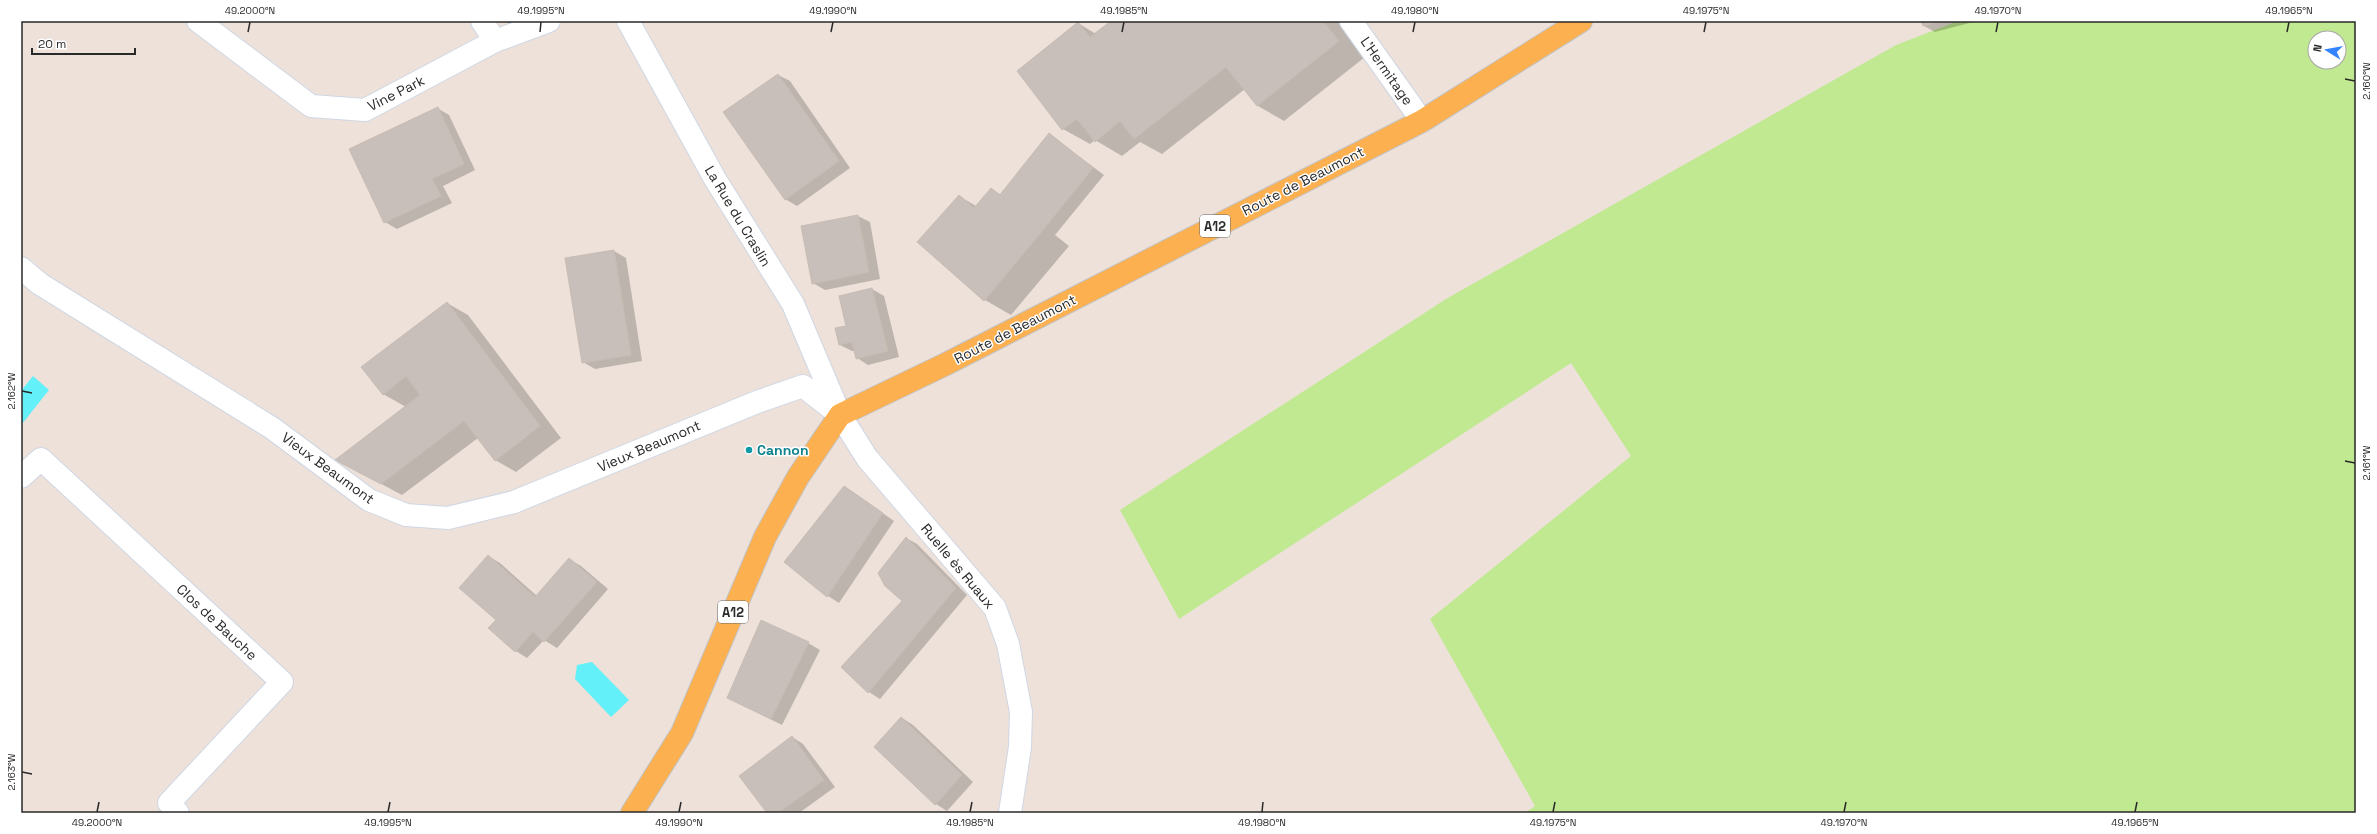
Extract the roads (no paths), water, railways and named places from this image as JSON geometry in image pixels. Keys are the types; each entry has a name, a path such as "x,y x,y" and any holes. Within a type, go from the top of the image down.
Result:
{"main road":[{"name":"Route de Beaumont","path":"840,415 946,364 1422,120 1581,21"},
{"name":"A12","path":"632,813 682,733 765,538 798,477 840,415"}],"street":[{"name":"Vine Park","path":"198,21 311,106 357,110 365,110 495,41 549,21"},
{"path":"482,21 495,41"},
{"name":"La Rue du Craslin","path":"628,21 715,179 793,304 840,415"},
{"name":"L'Hermitage","path":"1351,21 1422,120"},
{"name":"Vieux Beaumont","path":"21,268 40,284 272,428 369,500 406,515 448,518 514,502 757,402 803,386 840,415"},
{"name":"Ruelle ès Ruaux","path":"840,415 867,458 995,608 1008,644 1021,712 1020,747 1010,813"},
{"name":"Clos de Bauche","path":"21,477 41,459 282,682 169,803 178,813"}],"water":[{"path":"33,376 49,390 22,424 21,391"},
{"path":"592,662 629,700 611,717 575,679 577,665"}],"place":[{"name":"Cannon","path":"749,450"}]}
